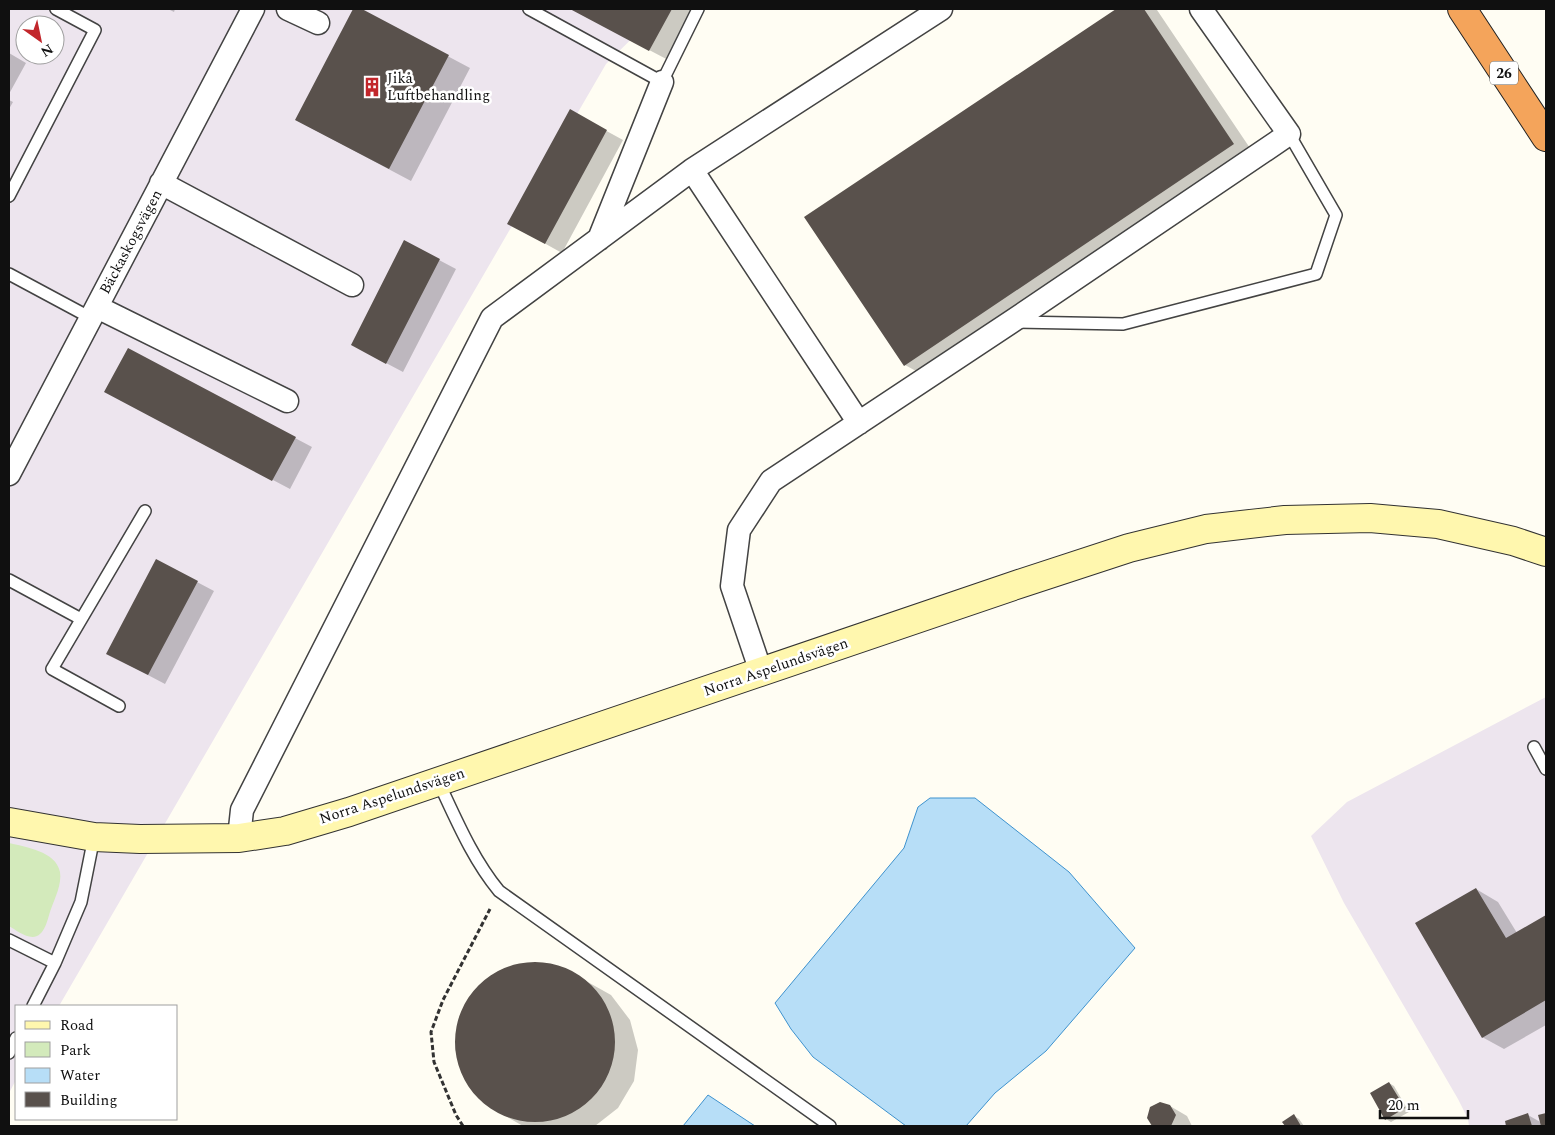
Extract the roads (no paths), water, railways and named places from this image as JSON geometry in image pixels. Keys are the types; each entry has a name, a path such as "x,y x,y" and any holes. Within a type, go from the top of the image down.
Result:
{"highway":[{"name":"26","path":"1462,9 1546,138"}],"street":[{"name":"Bäckaskogsvägen","path":"9,474 253,9"},
{"path":"288,9 318,23"},
{"path":"239,838 242,810 492,318 692,170 941,9"},
{"path":"761,672 732,586 740,530 771,481 1011,322 1288,134 1201,9"},
{"path":"599,239 662,82"},
{"path":"692,170 859,423"},
{"path":"161,183 352,285"},
{"path":"94,312 287,401"},
{"name":"Norra Aspelundsvägen","path":"9,822 94,836 140,839 239,838 285,831 349,812 1129,548 1206,529 1285,520 1370,518 1438,524 1513,541 1546,552"}],"lane":[{"path":"9,196 95,30 56,9"},
{"path":"529,9 662,82 698,9"},
{"path":"1011,322 1123,324 1316,274 1336,215 1288,134"},
{"path":"9,274 94,312"},
{"path":"119,706 52,670 145,511"},
{"path":"9,580 81,618"},
{"path":"1534,747 1546,769"},
{"path":"438,781 462,834 480,866 499,891 830,1126"},
{"path":"34,1005 55,963 80,902 94,836"},
{"path":"9,940 55,963"},
{"path":"9,1053 15,1040"}],"water":[{"path":"930,798 975,798 1069,872 1135,948 1046,1051 995,1093 966,1126 906,1126 813,1057 791,1029 775,1003 904,848 918,807"},
{"path":"708,1095 755,1126 683,1126"}],"place":[{"name":"Jikå Luftbehandling","path":"372,87"}]}
